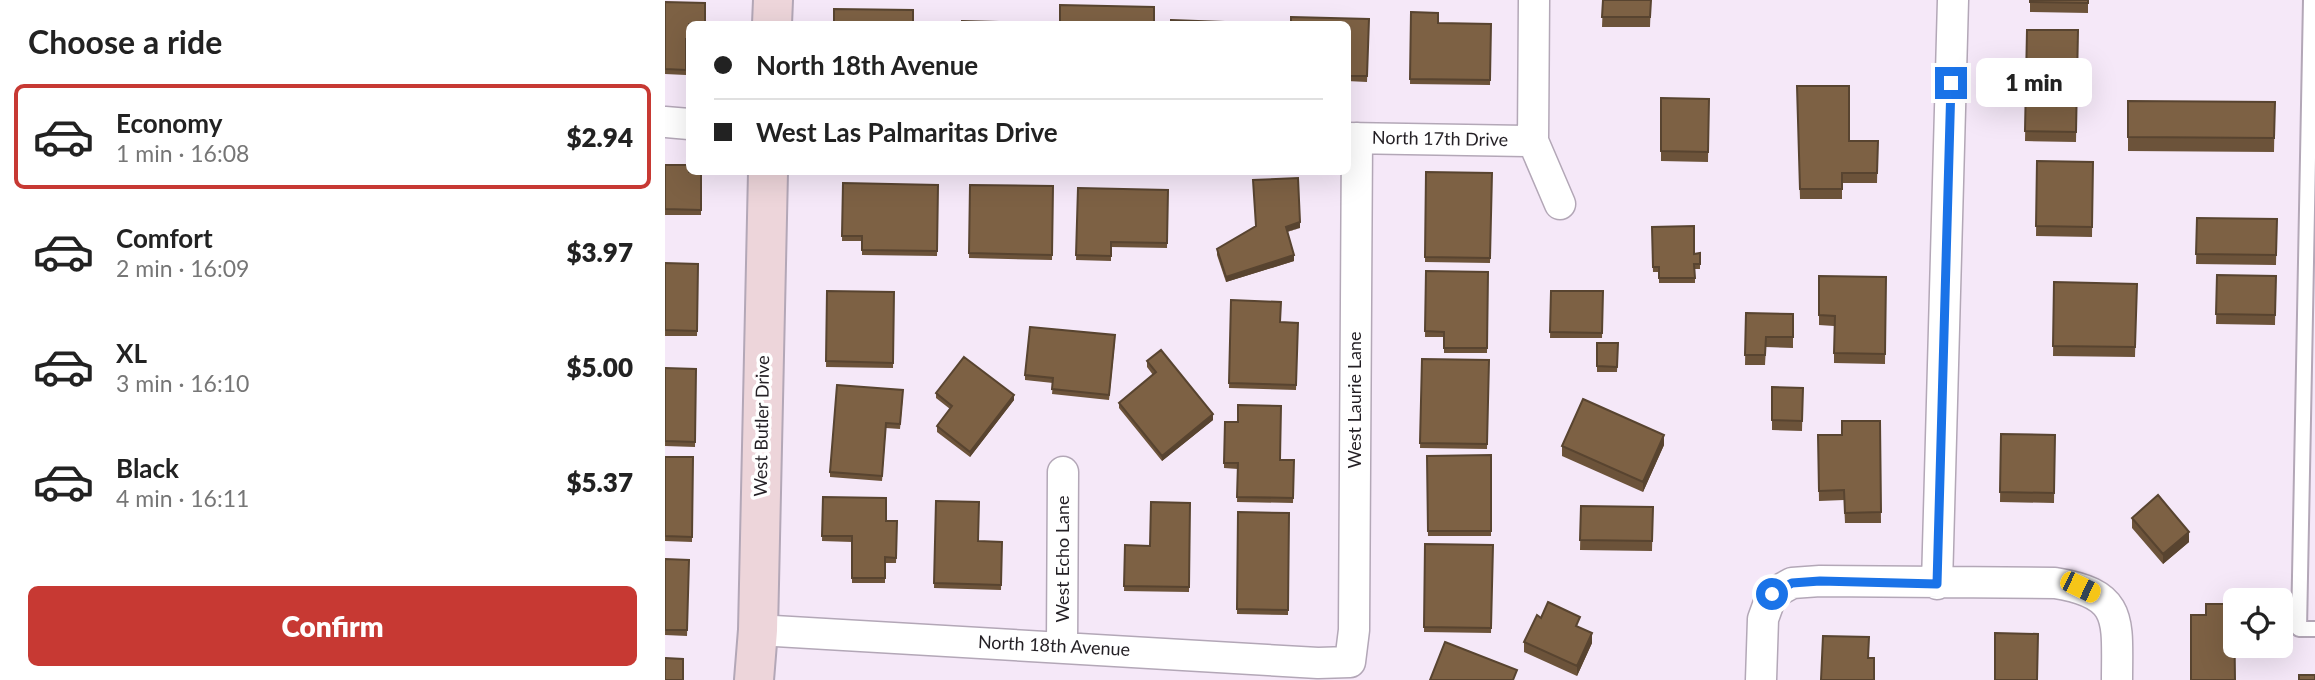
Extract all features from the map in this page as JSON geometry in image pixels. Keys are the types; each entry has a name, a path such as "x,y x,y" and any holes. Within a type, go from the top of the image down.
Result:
{"street":[{"path":"772,21 773,0"},
{"path":"1534,0 1533,141 1560,204"},
{"path":"1937,584 1953,0"},
{"path":"665,122 686,124"},
{"name":"North 17th Drive","path":"1352,138 1533,141"},
{"name":"West Laurie Lane","path":"1350,662 1354,630 1352,138"},
{"name":"West Butler Drive","path":"754,680 758,630 768,175"},
{"name":"West Echo Lane","path":"1062,646 1063,472"},
{"path":"1761,680 1763,619 1772,594 1792,583 1820,581 2055,583 2080,587 2102,598 2114,615 2117,632 2117,680"},
{"name":"North 18th Avenue","path":"758,630 1318,663 1350,662"}],"lane":[{"path":"2311,0 2299,629 2315,629"}],"building":[{"path":"1603,0 1651,0 1650,17 1602,17"},
{"path":"2088,0 2088,3 2030,2"},
{"path":"665,2 705,3 705,21 686,21 686,70 665,69"},
{"path":"1060,5 1154,7 1154,21 1060,21"},
{"path":"834,9 913,10 913,21 834,21"},
{"path":"1411,12 1438,13 1438,23 1491,24 1490,80 1410,79"},
{"path":"1291,17 1369,19 1367,76 1351,76 1351,21 1291,21"},
{"path":"2027,30 2078,30 2076,132 2025,131"},
{"path":"1797,86 1849,86 1849,141 1878,141 1877,173 1842,173 1842,189 1800,189"},
{"path":"1661,98 1709,99 1708,152 1661,151"},
{"path":"2128,101 2275,102 2274,138 2128,137"},
{"path":"2037,161 2093,162 2092,227 2036,226"},
{"path":"665,165 686,165 686,175 701,175 701,210 665,209"},
{"path":"1426,172 1492,173 1490,258 1425,257"},
{"path":"1298,178 1300,222 1286,227 1294,255 1226,277 1217,249 1256,226 1253,180"},
{"path":"843,183 938,185 937,251 862,250 862,236 842,236"},
{"path":"970,185 1053,186 1052,255 969,253"},
{"path":"1078,188 1168,190 1167,243 1111,242 1111,256 1076,255"},
{"path":"2197,218 2277,219 2276,255 2196,254"},
{"path":"1694,226 1694,254 1700,253 1700,264 1694,264 1695,278 1659,278 1659,267 1653,267 1652,227"},
{"path":"665,263 698,264 697,331 665,330"},
{"path":"1426,271 1488,272 1487,348 1444,348 1444,332 1425,331"},
{"path":"2217,275 2276,276 2275,315 2216,314"},
{"path":"1819,276 1886,277 1885,354 1834,353 1835,316 1819,315"},
{"path":"2054,282 2137,284 2135,347 2053,346"},
{"path":"827,291 894,292 893,363 826,361"},
{"path":"1551,291 1603,291 1602,333 1550,332"},
{"path":"1231,300 1281,302 1280,322 1298,323 1296,385 1229,383"},
{"path":"1746,313 1793,314 1793,337 1766,337 1765,355 1745,355"},
{"path":"1030,327 1115,335 1109,395 1052,389 1053,378 1025,375"},
{"path":"1597,343 1618,343 1617,367 1597,366"},
{"path":"1161,350 1213,414 1162,456 1119,403 1156,372 1147,361"},
{"path":"964,357 1014,395 970,452 937,426 952,406 936,393"},
{"path":"1422,359 1489,360 1487,444 1420,443"},
{"path":"665,368 696,369 695,442 665,441"},
{"path":"837,385 903,390 900,424 886,423 882,476 830,472"},
{"path":"1772,387 1803,388 1802,421 1772,420"},
{"path":"1583,399 1664,435 1643,482 1562,446"},
{"path":"1238,405 1281,406 1280,460 1294,460 1293,498 1237,497 1238,463 1224,463 1225,422 1238,422"},
{"path":"1842,421 1880,421 1881,512 1845,513 1844,490 1819,491 1818,435 1842,435"},
{"path":"2001,434 2055,435 2054,493 2000,492"},
{"path":"1491,455 1491,531 1428,531 1427,456"},
{"path":"665,457 693,457 692,537 665,536"},
{"path":"2158,495 2189,532 2163,554 2132,518"},
{"path":"823,497 886,498 886,521 897,521 896,558 885,557 885,578 852,578 852,536 822,536"},
{"path":"936,501 979,502 978,541 1002,542 1001,585 934,583"},
{"path":"1151,502 1190,503 1189,587 1124,586 1125,545 1150,546"},
{"path":"1581,506 1653,507 1652,541 1580,540"},
{"path":"1238,512 1289,513 1288,610 1237,609"},
{"path":"1425,544 1493,545 1491,628 1424,627"},
{"path":"665,559 689,560 687,630 665,630"},
{"path":"1548,602 1580,617 1576,626 1592,633 1577,666 1524,642 1537,615 1541,618"},
{"path":"2206,604 2223,604 2223,658 2235,658 2235,680 2191,680 2191,615 2206,615"},
{"path":"1995,633 2038,634 2037,680 1995,680"},
{"path":"1823,636 1869,637 1868,658 1874,658 1874,680 1821,680"},
{"path":"1445,642 1517,670 1513,680 1430,680"},
{"path":"665,658 683,659 683,680 665,680"},
{"path":"2299,675 2315,675 2315,680 2299,680"}],"route":[{"path":"1772,594 1792,583 1820,581 1937,584 1951,83"}]}
